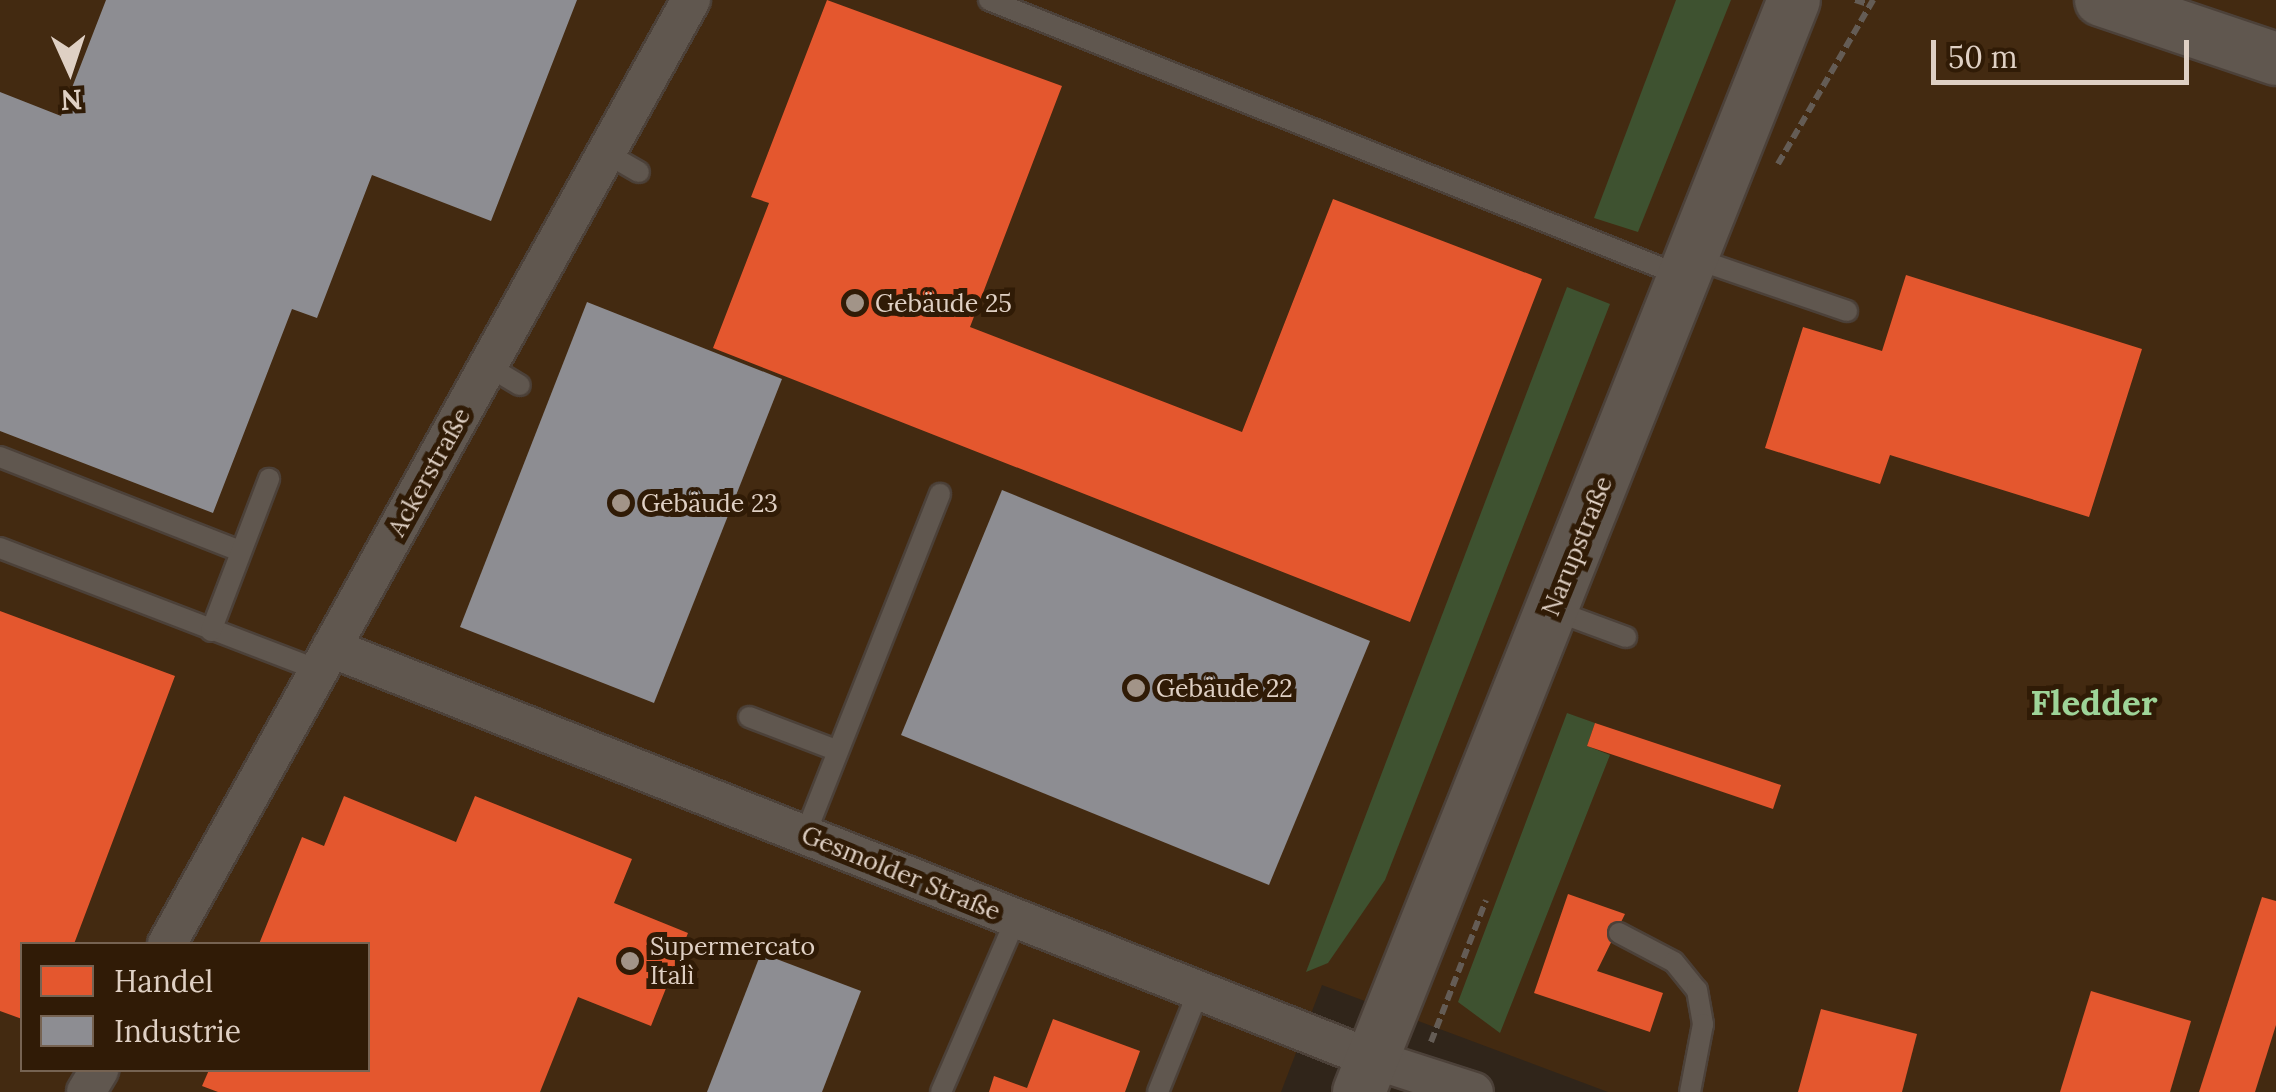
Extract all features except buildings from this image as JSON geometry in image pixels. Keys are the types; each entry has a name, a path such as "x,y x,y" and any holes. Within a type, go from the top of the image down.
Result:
{"street":[{"name":"Ackerstraße","path":"168,942 691,0"},
{"name":"Narupstraße","path":"1366,1076 1794,0"},
{"path":"2101,0 2276,58"},
{"name":"Gesmolder Straße","path":"324,658 805,835 1199,990 1366,1076 1474,1092"}],"lane":[{"path":"989,0 1688,267 1847,311"},
{"path":"606,153 639,172"},
{"path":"488,366 520,385"},
{"path":"0,457 240,551"},
{"path":"212,631 268,479"},
{"path":"805,835 940,494"},
{"path":"0,548 212,631 324,658"},
{"path":"1552,610 1626,637"},
{"path":"749,717 838,751"},
{"path":"941,1092 1016,919"},
{"path":"1619,933 1674,962 1697,990 1703,1024 1690,1092"},
{"path":"1158,1092 1199,990"}],"path":[{"path":"1855,0 1870,5"}],"shaded area":[{"path":"0,0 2276,0 2276,1092 1608,1092 1322,985 1281,1092 0,1092"}],"green space":[{"path":"1676,0 1731,0 1638,232 1594,218"},
{"path":"1567,287 1610,304 1385,880 1328,963 1306,972"},
{"path":"1567,713 1595,723 1587,746 1610,755 1500,1033 1458,1002"}],"place":[{"name":"Gebäude 25","path":"855,303"},
{"name":"Gebäude 23","path":"621,503"},
{"name":"Gebäude 22","path":"1136,688"},
{"name":"Supermercato Italì","path":"630,961"}],"district":[{"name":"Fledder","path":"2094,703"}]}
